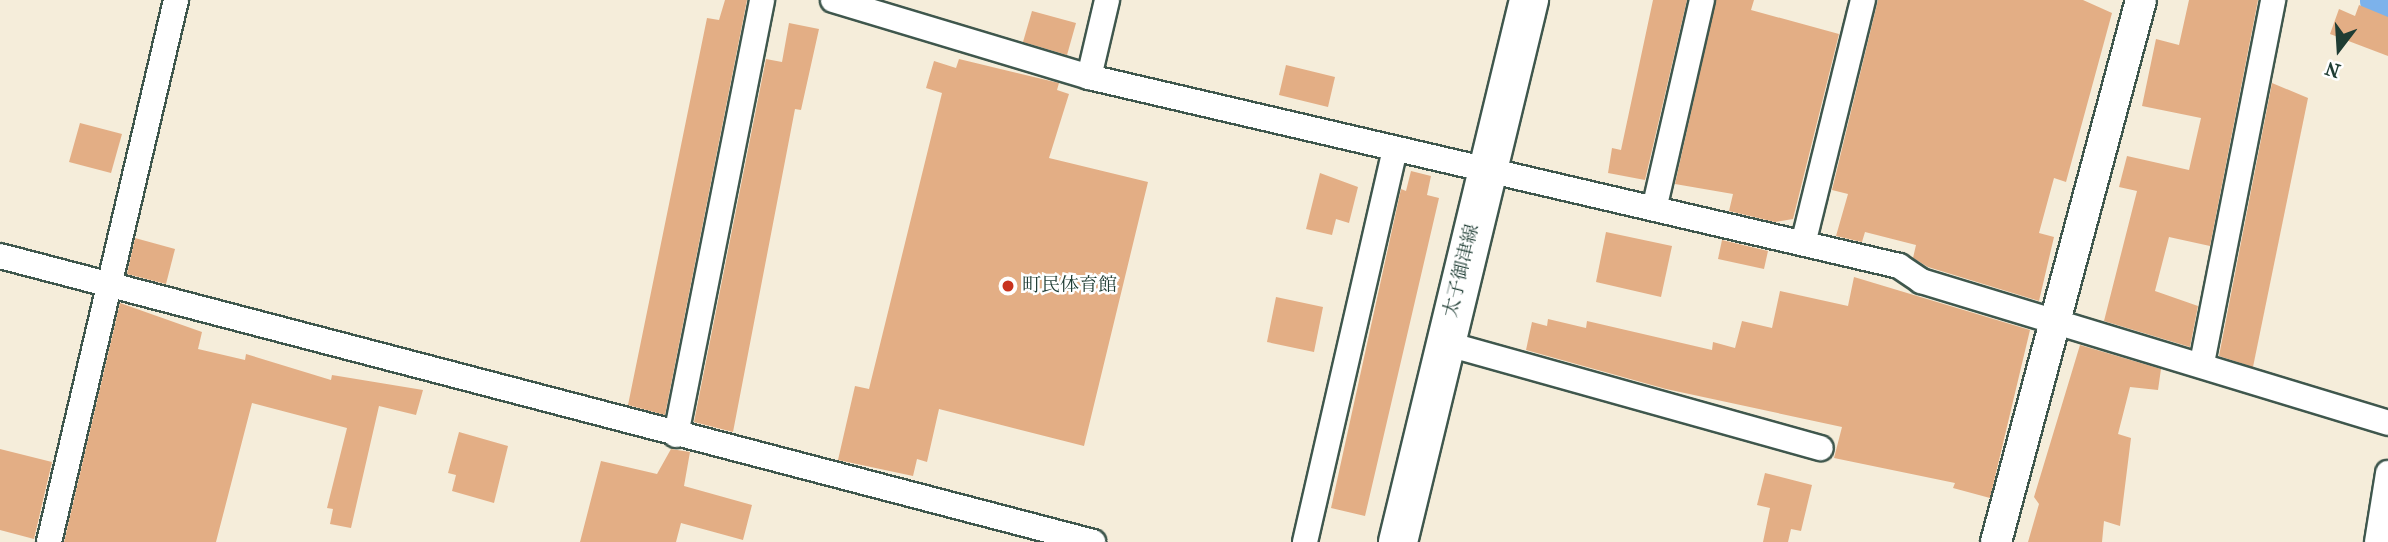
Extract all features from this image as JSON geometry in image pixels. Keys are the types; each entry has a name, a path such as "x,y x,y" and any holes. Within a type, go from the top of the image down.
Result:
{"main road":[{"name":"太子御津線","path":"1398,542 1529,0"}],"street":[{"path":"49,542 106,289 176,0"},
{"path":"676,435 762,0"},
{"path":"832,0 1089,77 1394,152 1655,205 1804,240 2388,423"},
{"path":"1089,77 1107,0"},
{"path":"1655,205 1702,0"},
{"path":"1804,240 1863,0"},
{"path":"1996,542 2141,0"},
{"path":"2202,363 2273,0"},
{"path":"1305,542 1394,152"},
{"path":"0,256 106,289 1093,542"},
{"path":"1444,343 1821,448"},
{"path":"2377,542 2388,473"}],"building":[{"path":"725,0 747,0 665,415 628,405 707,18 719,20"},
{"path":"1653,0 1687,0 1645,180 1608,173 1612,148 1621,150"},
{"path":"1716,0 1754,0 1751,10 1839,34 1793,219 1775,222 1729,211 1733,194 1675,184"},
{"path":"1878,0 2083,0 2112,13 2066,182 2054,178 2039,233 2054,237 2039,301 1928,267 1913,258 1916,245 1865,232 1862,242 1836,236 1848,194 1832,190"},
{"path":"2189,0 2258,0 2210,246 2169,237 2155,291 2198,306 2190,347 2104,321 2137,191 2119,187 2127,156 2189,170 2201,118 2142,106 2156,39 2179,45"},
{"path":"2359,5 2388,17 2388,56 2330,34 2339,9 2355,16"},
{"path":"1032,11 1076,23 1067,55 1023,42"},
{"path":"789,23 819,29 801,110 795,109 733,432 694,422 766,59 782,62"},
{"name":"町民体育館","path":"959,59 1059,83 1057,90 1069,94 1049,158 1148,182 1084,446 939,409 927,462 917,459 913,476 838,460 855,386 869,389 942,93 926,88 934,61 956,68"},
{"path":"1286,65 1335,77 1328,107 1279,95"},
{"path":"2272,83 2308,98 2253,367 2219,356"},
{"path":"80,123 122,134 111,173 69,162"},
{"path":"1411,171 1431,176 1427,195 1439,198 1365,516 1331,508 1401,189 1406,191"},
{"path":"1320,173 1358,187 1349,223 1336,219 1332,235 1306,229"},
{"path":"1606,232 1672,246 1661,297 1596,282"},
{"path":"135,238 175,249 166,284 127,274"},
{"path":"1722,240 1768,251 1764,269 1718,259"},
{"path":"1854,277 2030,330 1990,498 1953,488 1955,483 1834,458 1842,427 1666,389 1526,350 1532,322 1547,326 1548,319 1586,328 1587,321 1712,350 1713,342 1735,348 1742,321 1772,328 1780,291 1848,306"},
{"path":"1276,297 1323,307 1314,352 1267,342"},
{"path":"120,303 202,332 198,349 245,360 246,354 331,380 332,375 423,390 416,415 379,406 351,528 330,524 333,509 327,508 347,428 252,403 216,542 64,542"},
{"path":"2080,345 2161,369 2158,390 2130,387 2118,434 2131,438 2120,526 2104,521 2102,542 2028,542 2039,504 2034,497"},
{"path":"459,432 508,446 494,503 452,491 456,475 448,473"},
{"path":"0,449 52,462 34,539 0,530"},
{"path":"671,449 690,452 684,486 752,505 743,540 681,523 676,542 580,542 601,461 657,474"},
{"path":"1765,473 1812,485 1801,531 1791,529 1788,542 1763,542 1770,508 1757,505"}],"waterway":[{"path":"2384,0 2388,3"}],"place":[{"name":"町民体育館","path":"1008,286"}]}
